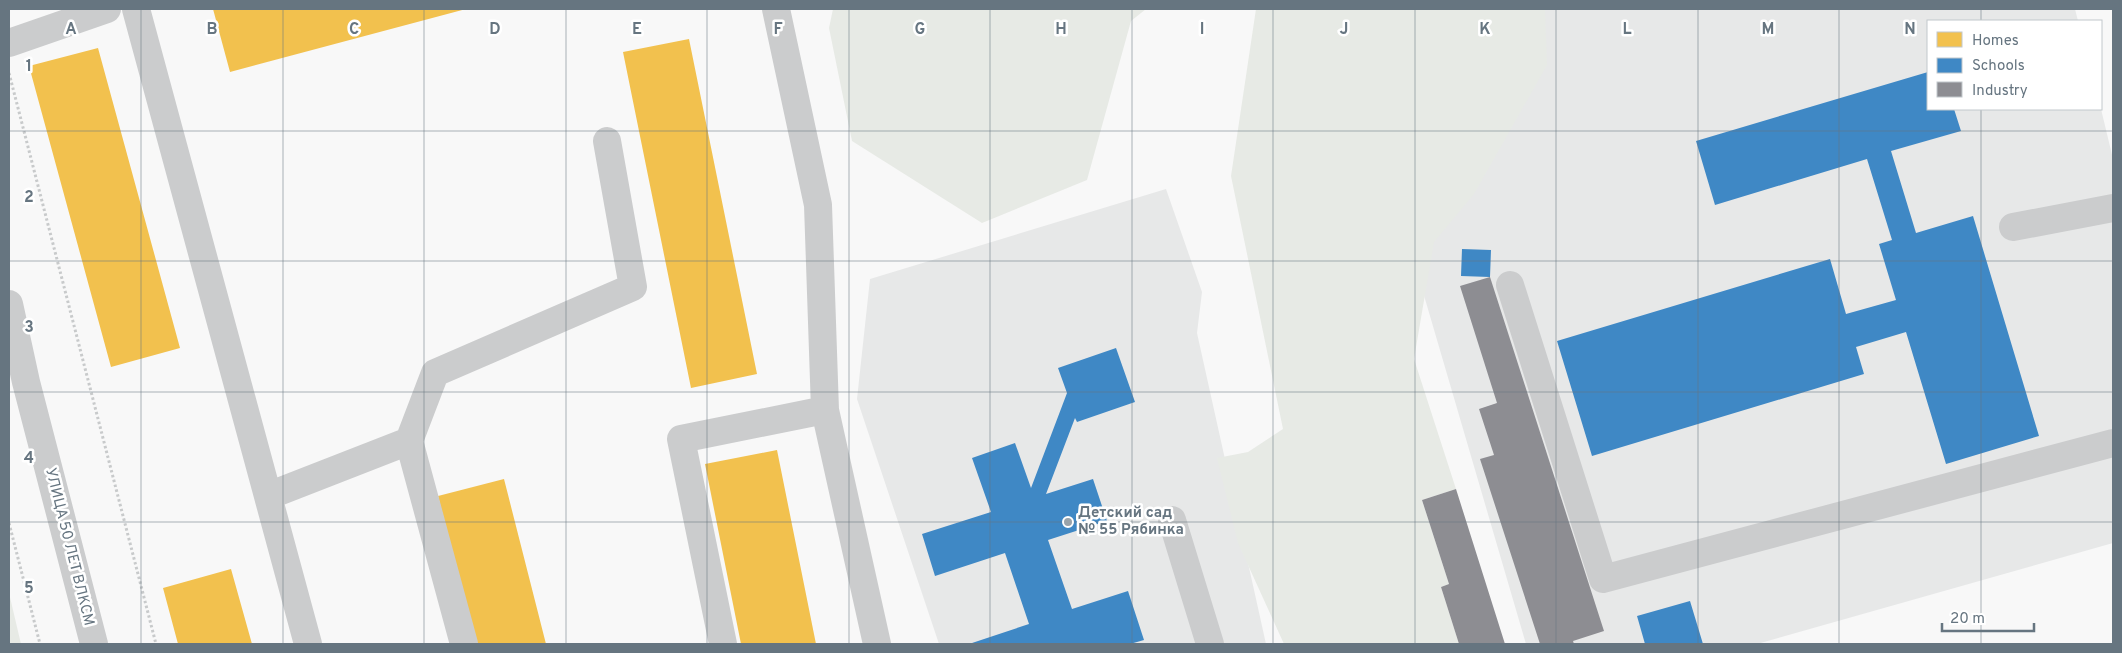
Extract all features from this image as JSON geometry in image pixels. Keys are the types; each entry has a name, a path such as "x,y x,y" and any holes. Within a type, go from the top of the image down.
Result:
{"street":[{"path":"9,43 107,9"},
{"path":"136,9 308,644"},
{"path":"776,9 818,205 825,410 877,644"},
{"path":"464,644 409,441 435,373 633,287 607,141"},
{"path":"2013,227 2113,208"},
{"path":"1510,285 1603,578 2113,443"},
{"name":"УЛИЦА 50 ЛЕТ ВЛКСМ","path":"9,304 18,384 94,644"},
{"path":"723,644 681,439 825,410"},
{"path":"268,496 409,441"},
{"path":"1172,520 1210,644"}],"path":[{"path":"9,73 156,644"},
{"path":"9,523 40,644"}],"shaded area":[{"path":"833,9 1146,9 1131,21 1087,180 982,223 852,141 829,28"},
{"path":"1256,9 1545,9 1547,65 1474,194 1434,242 1414,359 1456,489 1422,500 1449,584 1441,587 1459,644 1284,644 1238,543 1217,458 1248,452 1283,429 1231,176"},
{"path":"1457,9 2075,9 2078,20 1927,20 1927,110 2101,110 2113,159 2113,543 1757,644 1526,644 1406,234"},
{"name":"Детский сад № 55 Рябинка","path":"1166,189 1202,292 1197,333 1266,644 939,644 857,399 870,279"},
{"path":"9,593 21,644 9,644"}],"building: Homes":[{"path":"213,9 466,9 230,72"},
{"path":"689,39 757,374 691,388 623,52"},
{"path":"98,48 180,348 111,367 29,66"},
{"path":"777,450 816,644 741,644 705,464"},
{"path":"504,479 546,644 475,644 438,496"},
{"path":"231,569 252,644 178,644 163,588"}],"building: Schools":[{"path":"1927,72 1927,110 1954,110 1961,131 1891,151 1916,233 1973,216 2039,436 1946,464 1906,332 1856,347 1864,374 1592,456 1557,341 1830,259 1846,314 1896,300 1879,244 1892,240 1867,159 1715,205 1696,141"},
{"path":"1462,249 1491,250 1490,277 1461,276"},
{"path":"1116,348 1135,402 1077,422 1075,418 1046,494 1093,479 1107,521 1048,540 1072,609 1128,591 1144,640 1130,644 969,644 1029,624 1005,553 935,576 922,534 991,512 972,458 1015,443 1031,488 1067,393 1058,368"},
{"path":"1690,601 1703,644 1645,644 1637,616"}],"building: Industry":[{"path":"1490,277 1604,631 1573,641 1574,644 1540,644 1480,459 1494,455 1479,409 1497,403 1460,286"},
{"path":"1456,489 1505,644 1459,644 1441,587 1449,584 1422,500"}],"place":[{"name":"Детский сад № 55 Рябинка","path":"1068,522"}]}
